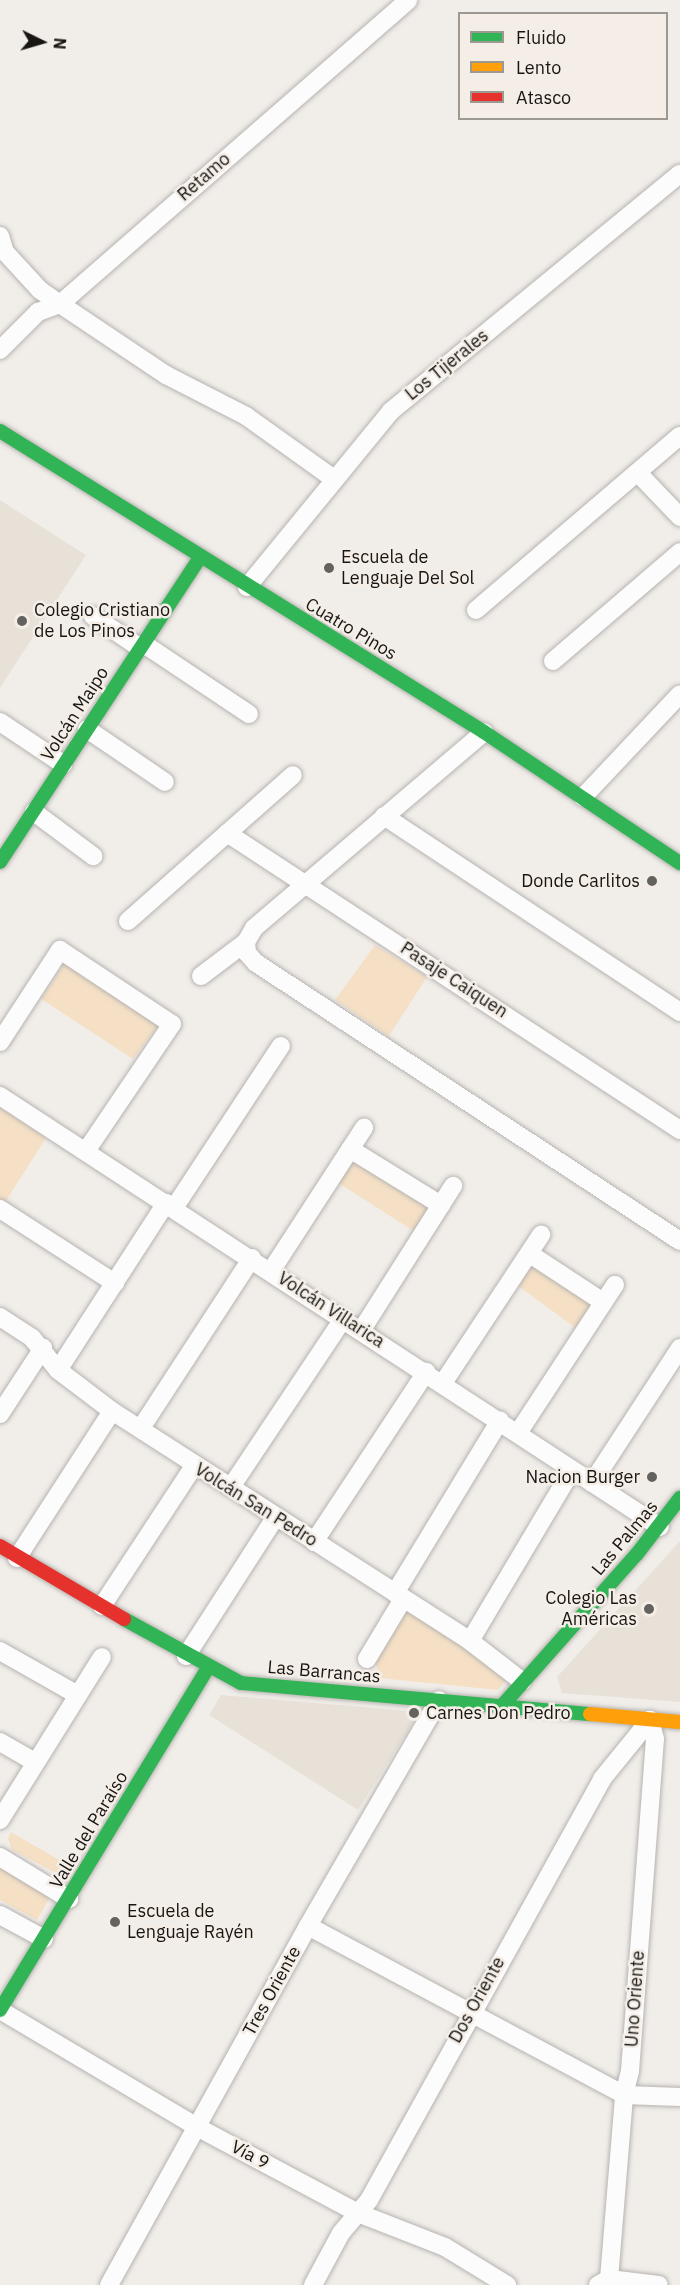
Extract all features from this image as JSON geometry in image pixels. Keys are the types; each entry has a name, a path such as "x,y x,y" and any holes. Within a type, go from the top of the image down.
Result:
{"street":[{"name":"Retamo","path":"0,350 38,312 60,304 408,0"},
{"name":"Los Tijerales","path":"247,587 391,411 680,174"},
{"path":"0,237 5,252 40,290 166,375 246,416 334,479"},
{"name":"Cuatro Pinos","path":"0,431 247,587 484,732 680,863"},
{"path":"476,610 680,436"},
{"path":"638,473 680,517"},
{"path":"553,661 680,552"},
{"name":"Volcán Maipo","path":"0,862 200,556"},
{"path":"93,616 249,714"},
{"path":"583,797 677,701"},
{"path":"0,722 63,765"},
{"path":"87,729 165,782"},
{"path":"201,976 246,942 254,927 484,732"},
{"path":"128,921 294,775"},
{"path":"34,812 93,856"},
{"path":"384,816 680,1012"},
{"name":"Pasaje Caiquen","path":"228,833 680,1130"},
{"path":"246,942 247,953 256,963 680,1241"},
{"path":"0,1042 60,950 172,1024 86,1151"},
{"path":"58,1370 115,1283 281,1047"},
{"name":"Volcán Villarica","path":"0,1096 426,1371 660,1527"},
{"path":"271,1270 364,1128"},
{"path":"350,1149 441,1205"},
{"path":"361,1331 453,1186"},
{"path":"0,1209 115,1283"},
{"path":"443,1383 541,1235"},
{"path":"530,1254 603,1302"},
{"path":"141,1428 252,1258"},
{"path":"518,1433 615,1285"},
{"name":"Volcán San Pedro","path":"0,1317 43,1348 58,1370 112,1411 141,1428 194,1466 231,1487 275,1518 470,1641 522,1681"},
{"path":"231,1487 343,1319"},
{"path":"0,1414 43,1348"},
{"path":"592,1483 679,1352"},
{"path":"314,1542 426,1371"},
{"path":"17,1558 112,1411"},
{"path":"367,1659 399,1596 500,1420"},
{"path":"102,1606 194,1466"},
{"path":"470,1641 572,1470"},
{"name":"Las Palmas","path":"501,1707 660,1527 680,1498"},
{"path":"186,1656 275,1518"},
{"name":"Las Barrancas","path":"0,1546 186,1656 241,1683 680,1722"},
{"path":"0,1650 76,1694"},
{"path":"0,1820 76,1694 102,1657"},
{"name":"Valle del Paraíso","path":"0,2010 208,1668"},
{"name":"Tres Oriente","path":"109,2285 308,1926 439,1700"},
{"name":"Dos Oriente","path":"313,2285 341,2233 369,2199 471,2011 602,1779 650,1720"},
{"name":"Uno Oriente","path":"604,2282 624,2095 630,2071 655,1739 650,1720"},
{"path":"0,1742 35,1762"},
{"path":"0,1857 69,1899"},
{"path":"0,1915 44,1939"},
{"path":"308,1926 471,2011 624,2095 680,2097"},
{"name":"Vía 9","path":"0,2010 197,2127 357,2212 445,2247 507,2285"},
{"path":"604,2282 659,2285"}],"shaded area":[{"name":"Colegio Cristiano de Los Pinos","path":"0,500 86,555 0,688"},
{"path":"375,945 427,977 389,1036 335,1000"},
{"path":"65,963 159,1024 133,1059 41,999"},
{"path":"0,1107 46,1138 4,1204 0,1201"},
{"path":"353,1156 431,1207 415,1232 337,1182"},
{"path":"534,1256 601,1301 577,1329 517,1285"},
{"name":"Colegio Las Américas","path":"680,1541 680,1702 562,1693 557,1677"},
{"path":"407,1609 508,1677 498,1690 379,1678 375,1660"},
{"path":"221,1695 420,1712 358,1810 209,1715"},
{"path":"11,1832 66,1864 60,1875 12,1850 8,1839"},
{"path":"0,1868 50,1897 37,1920 0,1900"}],"traffic: fast":[{"path":"0,431 484,732 680,863"},
{"path":"0,862 200,557"},
{"path":"501,1707 637,1554 680,1498"},
{"path":"124,1619 241,1683 590,1714"},
{"path":"0,2010 208,1668"}],"traffic: slow":[{"path":"590,1714 680,1722"}],"traffic: jam":[{"path":"0,1546 124,1619"}],"place":[{"name":"Escuela de Lenguaje Del Sol","path":"329,568"},
{"name":"Colegio Cristiano de Los Pinos","path":"22,621"},
{"name":"Donde Carlitos","path":"652,881"},
{"name":"Nacion Burger","path":"652,1477"},
{"name":"Colegio Las Américas","path":"649,1609"},
{"name":"Carnes Don Pedro","path":"414,1713"},
{"name":"Escuela de Lenguaje Rayén","path":"115,1922"}]}
